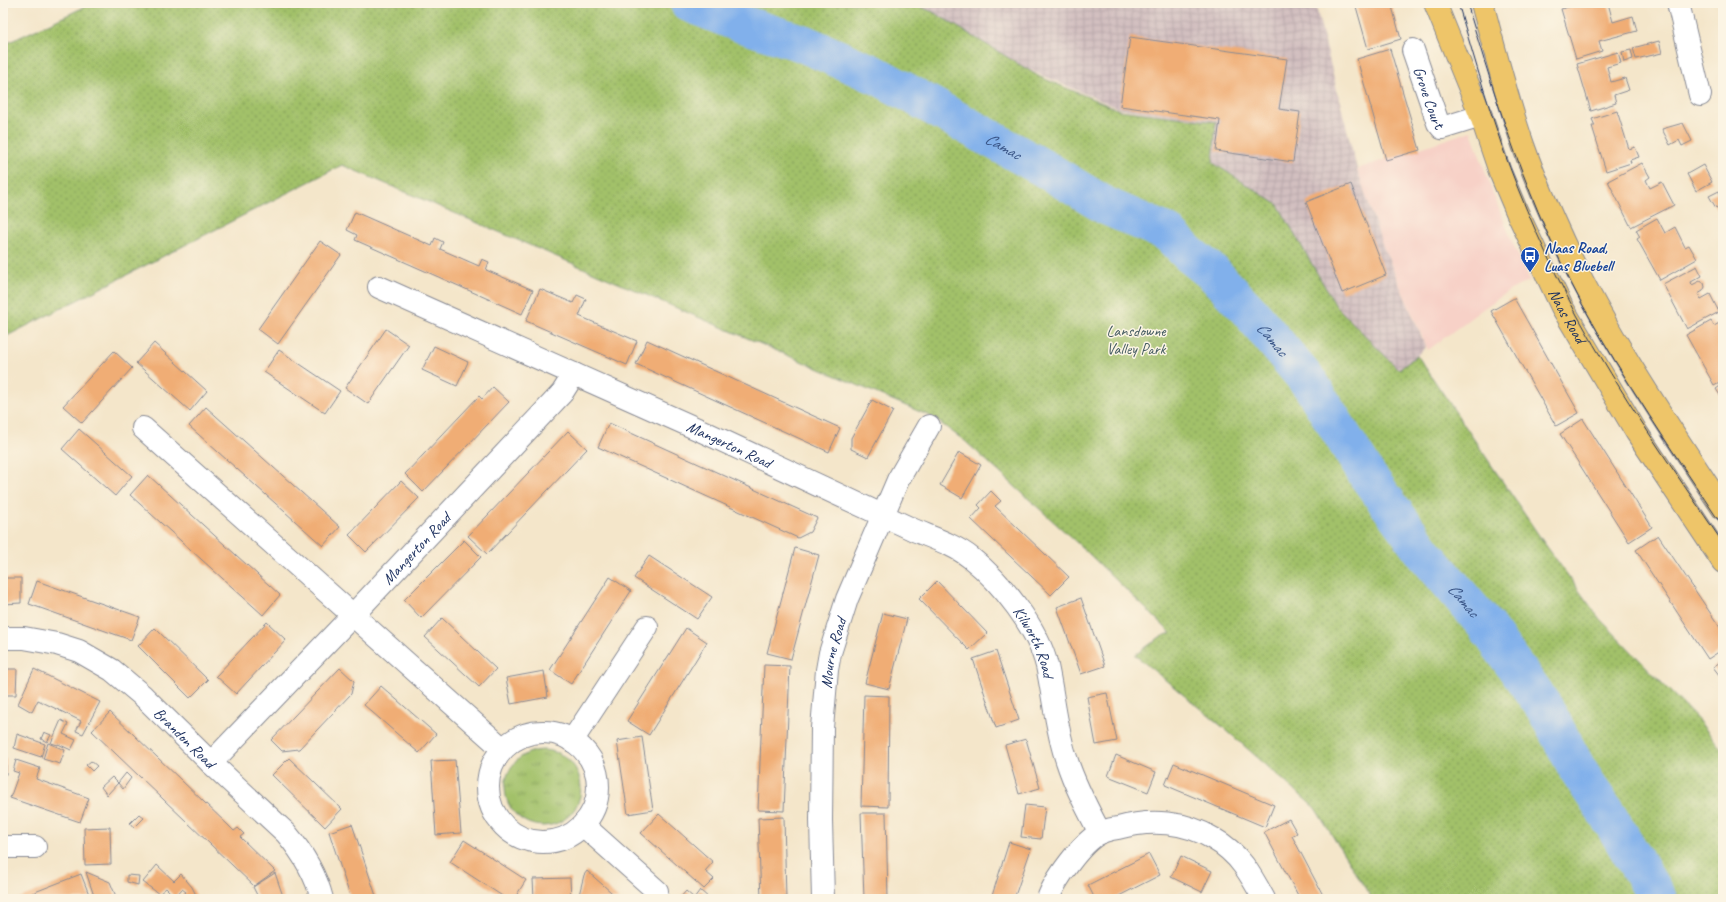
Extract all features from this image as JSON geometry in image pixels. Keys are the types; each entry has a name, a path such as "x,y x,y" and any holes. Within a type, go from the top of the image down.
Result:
{"main road":[{"name":"Naas Road","path":"1435,3 1481,116 1500,172 1517,212 1562,307 1637,432 1723,562"},
{"name":"Naas Road","path":"1482,3 1501,74 1523,144 1539,186 1569,254 1628,362 1723,509"}],"street":[{"path":"1678,3 1700,95"},
{"name":"Grove Court","path":"1413,50 1438,123 1442,128 1481,116"},
{"name":"Mangerton Road","path":"379,287 704,432 884,515"},
{"name":"Mangerton Road","path":"211,763 562,393 574,374"},
{"name":"Mourne Road","path":"823,899 821,820 822,728 830,653 847,599 898,480 929,426"},
{"path":"143,428 503,750"},
{"name":"Kilworth Road","path":"884,515 943,542 970,558 994,580 1018,609 1035,636 1046,665 1055,719 1067,761 1084,802 1100,833"},
{"path":"572,741 646,627"},
{"name":"Brandon Road","path":"3,638 24,638 57,644 78,651 112,670 143,696 211,763 290,837 309,866 322,899"},
{"path":"536,733 561,735 582,748 589,758 597,780 595,804 583,825 561,839 548,842 534,842 522,838 510,831 500,822 493,811 489,798 488,785 493,766 503,750 513,741 536,733"},
{"path":"1048,899 1050,892 1084,845 1100,833 1145,822 1193,827 1216,839 1232,852 1247,868 1264,899"},
{"path":"583,825 657,891"},
{"path":"3,847 35,847"}],"shaded area":[{"path":"916,3 1315,3 1357,169 1382,244 1426,347 1399,371 1336,305 1278,206 1213,162 1216,122 1118,108 1018,65"},
{"path":"1471,131 1493,194 1514,246 1530,280 1509,291 1484,308 1428,350 1382,244 1357,169"}],"green space":[{"name":"Lansdowne Valley Park","path":"93,3 910,3 933,12 1040,77 1119,110 1216,122 1213,163 1278,205 1336,306 1399,370 1417,355 1542,540 1599,618 1699,721 1723,751 1723,899 1372,899 1315,808 1225,729 1135,655 1160,637 1171,633 1087,552 965,441 932,417 342,165 3,338 3,45"},
{"path":"543,750 557,753 570,761 578,774 581,788 578,802 570,815 557,823 543,826 529,823 516,815 508,802 505,788 508,774 516,761 529,753"}],"building":[{"path":"3,3 13,3 3,8"},
{"path":"1355,3 1391,3 1401,39 1368,49"},
{"path":"1583,3 1608,3 1613,22 1633,16 1637,31 1599,41 1602,51 1576,59 1561,9"},
{"path":"1130,37 1287,59 1279,109 1300,112 1293,162 1216,151 1220,120 1120,106"},
{"path":"1659,41 1662,53 1636,59 1633,48"},
{"path":"1390,49 1420,150 1386,160 1357,59"},
{"path":"1631,50 1633,59 1624,62 1622,52"},
{"path":"1618,52 1621,63 1607,67 1611,82 1625,78 1629,90 1614,95 1616,103 1591,111 1577,64"},
{"path":"1617,111 1629,149 1635,147 1639,157 1630,160 1631,163 1606,171 1592,126 1595,126 1592,119"},
{"path":"1683,123 1692,141 1682,146 1679,140 1670,145 1662,129"},
{"path":"1642,163 1650,177 1646,180 1650,188 1662,182 1674,205 1631,227 1608,181"},
{"path":"1703,165 1712,182 1696,191 1687,174"},
{"path":"1351,184 1386,275 1342,293 1306,202"},
{"path":"1719,191 1723,204 1716,208 1709,196"},
{"path":"355,212 432,246 435,238 443,242 440,249 479,266 482,259 489,262 486,270 533,290 522,314 355,240 357,235 347,230"},
{"path":"1657,218 1665,233 1675,227 1685,247 1689,245 1697,259 1660,280 1637,239 1640,237 1636,230"},
{"path":"320,241 341,255 278,344 258,329"},
{"path":"1697,266 1702,276 1691,282 1692,285 1700,281 1704,283 1705,287 1703,291 1698,294 1701,299 1710,294 1719,312 1687,329 1663,284"},
{"path":"540,289 573,303 577,295 586,299 579,316 637,341 627,365 526,321"},
{"path":"1514,298 1579,413 1556,426 1491,311"},
{"path":"1711,321 1714,326 1723,321 1723,380 1714,385 1686,335"},
{"path":"386,329 409,345 368,404 345,388"},
{"path":"647,340 840,428 829,452 636,364"},
{"path":"154,343 207,391 190,411 136,363"},
{"path":"434,346 468,362 457,386 422,370"},
{"path":"279,350 340,391 325,413 264,372"},
{"path":"114,351 132,368 82,423 63,406"},
{"path":"1723,384 1723,400 1716,389"},
{"path":"493,387 509,402 423,492 405,474 479,396 482,399"},
{"path":"872,400 893,411 868,457 851,449 851,438"},
{"path":"206,407 340,527 323,546 189,426"},
{"path":"1583,419 1652,527 1629,542 1560,434"},
{"path":"609,423 817,518 810,532 798,538 598,447"},
{"path":"79,429 132,476 115,496 62,449"},
{"path":"568,431 587,449 487,554 468,536"},
{"path":"959,452 981,465 962,498 940,485"},
{"path":"148,475 280,595 263,615 130,495"},
{"path":"401,481 419,498 366,552 349,535"},
{"path":"991,491 1001,501 995,506 1069,577 1051,595 971,519 981,508 978,505"},
{"path":"1658,535 1723,632 1723,649 1708,659 1636,550"},
{"path":"464,540 481,557 421,618 404,600"},
{"path":"795,548 819,555 791,659 767,653"},
{"path":"649,556 712,597 697,619 634,578"},
{"path":"610,577 631,591 571,684 550,670"},
{"path":"3,578 21,578 21,603 3,604"},
{"path":"37,581 140,617 131,640 29,604"},
{"path":"937,581 987,633 969,650 919,599"},
{"path":"1081,598 1105,666 1081,674 1057,607"},
{"path":"883,613 907,619 889,689 865,683"},
{"path":"442,618 496,669 479,687 425,637"},
{"path":"267,622 286,640 236,694 216,676"},
{"path":"155,628 208,680 190,698 138,646"},
{"path":"686,628 707,642 649,735 627,721"},
{"path":"996,651 1019,720 996,728 973,659"},
{"path":"1723,660 1723,680 1713,667"},
{"path":"764,665 790,666 784,811 758,810"},
{"path":"340,668 354,681 351,694 299,749 282,751 271,740"},
{"path":"3,669 17,669 16,695 3,695"},
{"path":"34,669 100,702 83,734 76,731 81,721 38,700 32,712 18,704"},
{"path":"544,671 548,697 511,704 506,678"},
{"path":"381,686 436,734 419,753 364,705"},
{"path":"1107,693 1117,741 1096,745 1087,697"},
{"path":"864,695 889,696 888,807 861,806"},
{"path":"110,712 234,831 238,828 244,834 240,837 275,871 254,886 92,731"},
{"path":"61,720 68,724 63,734 76,740 71,750 58,744 51,743"},
{"path":"44,732 51,735 47,742 41,739"},
{"path":"17,734 45,744 41,757 14,748"},
{"path":"642,737 653,810 628,814 617,741"},
{"path":"1026,739 1040,788 1019,794 1005,745"},
{"path":"48,743 65,750 60,764 43,759"},
{"path":"1116,755 1156,772 1148,792 1108,776"},
{"path":"289,758 342,809 325,827 272,775"},
{"path":"3,759 6,759 6,774 3,774"},
{"path":"16,760 40,768 36,779 89,798 80,822 10,798 19,773 13,771"},
{"path":"455,760 461,833 436,835 431,761"},
{"path":"91,761 97,766 92,771 86,765"},
{"path":"1174,763 1274,805 1265,827 1165,785"},
{"path":"126,773 131,778 123,789 118,783"},
{"path":"112,777 118,783 107,795 101,787"},
{"path":"1025,805 1045,807 1041,839 1021,837"},
{"path":"861,813 886,813 888,899 864,899"},
{"path":"139,814 144,818 134,828 130,823"},
{"path":"659,814 713,862 705,871 714,879 704,889 641,833"},
{"path":"784,817 786,899 761,899 758,818"},
{"path":"1289,819 1297,833 1292,836 1325,899 1300,899 1264,832"},
{"path":"352,824 377,899 351,899 346,884 329,832"},
{"path":"110,827 111,864 85,865 84,828"},
{"path":"464,840 526,880 514,899 507,899 450,862"},
{"path":"1009,842 1031,849 1014,899 991,899"},
{"path":"1149,854 1160,875 1113,899 1095,899 1088,885"},
{"path":"1181,856 1212,871 1202,892 1171,877"},
{"path":"157,865 174,881 181,874 192,887 198,899 179,899 186,892 182,889 175,897 166,888 159,894 143,882"},
{"path":"587,871 619,899 578,899 584,875"},
{"path":"86,872 110,882 117,899 95,899"},
{"path":"275,873 284,899 259,899 253,887"},
{"path":"81,874 90,897 85,899 17,899"},
{"path":"127,875 139,876 138,885 127,882"},
{"path":"570,878 571,899 534,899 533,879"},
{"path":"700,890 710,899 679,899 686,891 694,898"}],"waterway":[{"name":"Camac","path":"689,3 739,23 802,43 878,76 1045,169 1106,206 1168,233 1189,254 1213,273 1251,313 1311,385 1367,475 1425,554 1486,626 1544,707 1578,770 1617,830 1658,899"}],"tram line":[{"path":"1458,3 1502,146 1536,232 1556,274 1577,315 1611,374 1647,431 1723,543"},
{"path":"1467,3 1490,80 1516,156 1530,193 1563,266 1581,302 1614,359 1649,416 1723,527"}],"place":[{"name":"Naas Road, Luas Bluebell","path":"1530,273"}]}
